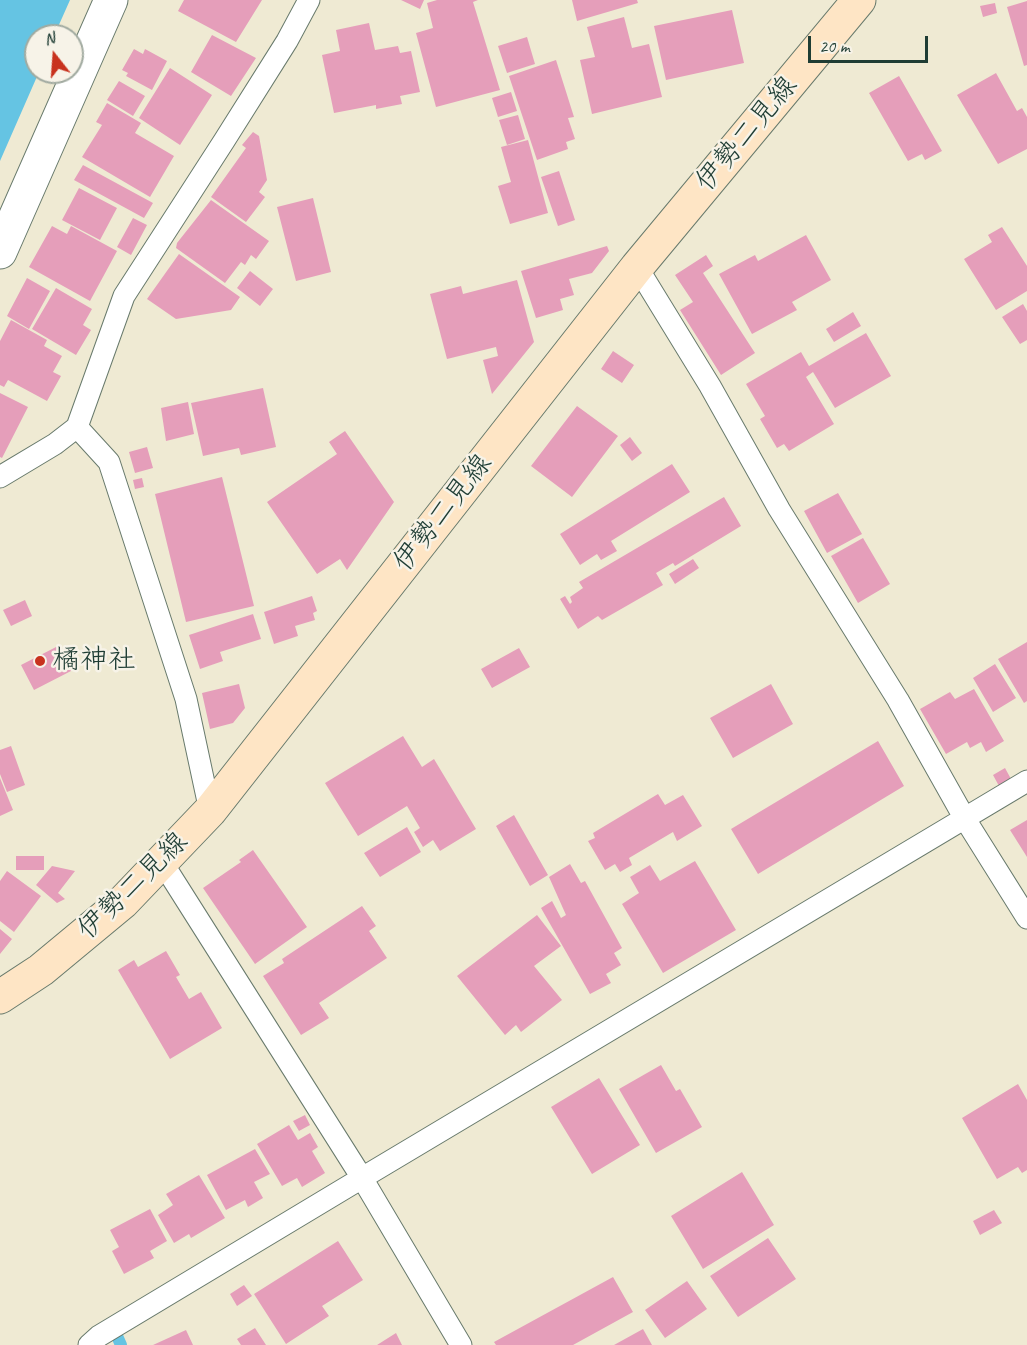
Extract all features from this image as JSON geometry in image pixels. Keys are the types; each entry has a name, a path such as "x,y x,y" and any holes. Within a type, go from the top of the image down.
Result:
{"main road":[{"name":"伊勢二見線","path":"0,997 41,970 114,910 210,811 636,267 859,0"}],"street":[{"path":"0,252 111,0"}],"lane":[{"path":"0,477 55,444 76,427 124,296 262,81 309,0"},
{"path":"636,267 710,386 779,509 898,700 965,819 1027,918"},
{"path":"76,427 109,462 186,699 210,811"},
{"path":"89,1345 99,1336 362,1178 1027,782"},
{"path":"162,862 362,1178 461,1345"}],"water":[{"path":"0,0 70,0 59,24 24,24 24,84 34,84 0,161"}],"building":[{"path":"184,0 262,0 236,42 178,11"},
{"path":"401,0 424,0 420,9"},
{"path":"437,0 478,0 473,2 500,90 436,107 416,33 433,28 427,3"},
{"path":"572,0 637,0 638,3 577,21"},
{"path":"1027,1 1027,65 1024,66 1007,7"},
{"path":"995,3 997,13 983,17 980,6"},
{"path":"732,10 744,63 666,80 654,26"},
{"path":"624,17 632,48 649,44 662,97 592,114 580,60 595,57 587,27"},
{"path":"369,23 375,50 398,46 400,53 411,51 420,92 400,96 402,104 376,109 376,105 334,113 322,55 340,51 336,30"},
{"path":"212,35 256,58 231,96 191,72"},
{"path":"527,37 535,64 507,73 498,46"},
{"path":"134,49 143,54 145,49 167,61 152,90 126,76 128,73 122,70"},
{"path":"556,60 574,117 568,118 575,139 566,142 568,149 537,160 509,76"},
{"path":"170,68 212,95 180,145 139,118"},
{"path":"996,73 1017,111 1022,108 1027,117 1027,149 998,164 957,95"},
{"path":"899,76 942,151 925,160 922,154 908,161 869,93"},
{"path":"119,81 145,96 133,116 107,100"},
{"path":"511,92 517,111 498,117 492,98"},
{"path":"107,103 141,123 135,133 174,156 150,197 82,157 102,125 96,122"},
{"path":"518,115 525,139 507,145 499,120"},
{"path":"253,132 259,136 267,180 259,192 265,197 246,222 211,197 246,148 242,145"},
{"path":"528,140 548,213 510,224 498,186 511,182 501,147"},
{"path":"83,165 153,203 144,218 74,180"},
{"path":"559,171 575,220 558,226 541,177"},
{"path":"79,188 117,208 100,240 62,220"},
{"path":"313,198 331,272 296,281 277,207"},
{"path":"211,200 269,241 256,259 251,255 245,265 241,262 225,283 176,248 177,243"},
{"path":"133,218 147,225 131,255 117,247"},
{"path":"52,226 67,234 71,226 117,251 90,301 29,267"},
{"path":"1002,227 1027,266 1027,291 996,310 964,259 992,242 988,235"},
{"path":"806,235 831,280 792,302 797,310 752,334 719,274 755,255 758,261"},
{"path":"607,246 609,251 592,273 569,279 574,295 560,299 563,310 536,318 521,271"},
{"path":"179,254 240,297 231,310 176,319 147,299"},
{"path":"706,255 713,266 703,273 755,353 721,375 680,310 693,302 675,275"},
{"path":"250,271 273,289 260,306 237,288"},
{"path":"27,278 50,291 29,329 7,316"},
{"path":"517,280 534,342 492,394 483,360 498,356 496,347 447,359 430,294 461,286 463,294"},
{"path":"56,288 92,309 83,325 91,330 76,355 32,329"},
{"path":"1023,304 1027,311 1027,340 1020,344 1002,317"},
{"path":"853,312 861,326 834,342 826,329"},
{"path":"11,320 47,340 44,346 62,356 53,372 61,376 47,401 8,380 4,387 0,385 0,341"},
{"path":"866,333 891,376 835,408 813,372 806,377 834,424 789,451 784,444 777,448 760,419 765,416 746,384 801,352 809,366"},
{"path":"613,351 634,365 622,383 601,369"},
{"path":"263,388 276,447 241,455 239,448 203,456 191,403"},
{"path":"0,393 28,407 2,458 0,457"},
{"path":"188,402 194,434 166,441 161,408"},
{"path":"577,406 618,436 572,497 531,466"},
{"path":"345,431 394,502 347,570 340,559 317,574 267,502 337,454 329,442"},
{"path":"630,437 642,453 632,461 620,445"},
{"path":"147,447 153,468 135,473 129,452"},
{"path":"672,464 690,492 611,541 617,551 601,560 597,554 580,565 560,534"},
{"path":"222,477 254,606 186,622 155,494"},
{"path":"142,478 144,487 135,489 133,480"},
{"path":"838,493 862,534 827,553 804,511"},
{"path":"724,497 741,526 675,566 673,563 656,573 663,585 602,620 598,616 578,629 560,599 565,596 570,604 572,602 570,597 583,588 579,582"},
{"path":"863,538 890,584 858,603 831,556"},
{"path":"693,559 699,568 675,584 669,574"},
{"path":"312,596 317,611 313,613 315,620 295,626 298,636 274,644 264,612"},
{"path":"25,600 32,616 11,626 3,610"},
{"path":"253,614 261,639 220,652 223,661 200,669 189,635"},
{"path":"1027,642 1027,701 1024,703 998,659"},
{"path":"58,646 71,671 34,690 21,665"},
{"path":"519,648 530,667 492,688 481,669"},
{"path":"995,664 1016,698 993,712 973,678"},
{"path":"239,684 245,708 233,723 210,729 202,693"},
{"path":"771,684 793,724 733,758 710,718"},
{"path":"974,689 1004,741 986,752 981,742 970,748 967,742 946,754 920,709 950,692 955,699"},
{"path":"403,736 422,767 434,759 476,829 440,851 433,840 423,847 414,832 420,828 407,806 358,836 325,783"},
{"path":"878,741 904,786 758,874 731,829"},
{"path":"11,746 25,785 7,792 0,774 0,750"},
{"path":"1005,768 1011,779 999,786 993,775"},
{"path":"0,778 13,810 0,816"},
{"path":"658,794 665,805 683,795 702,826 677,841 673,832 629,858 632,865 620,872 615,864 605,870 588,841 595,838 593,833"},
{"path":"514,815 548,875 530,886 496,826"},
{"path":"1027,820 1027,857 1010,830"},
{"path":"407,827 421,852 380,877 364,853"},
{"path":"253,850 307,927 255,964 203,888 241,862 239,860"},
{"path":"16,856 44,856 44,870 16,870"},
{"path":"695,861 736,930 663,973 622,904 639,893 630,877 650,865 660,881"},
{"path":"570,864 581,883 585,881 622,948 614,953 621,965 606,974 611,983 590,994 541,908 552,901 561,918 566,915 549,877"},
{"path":"52,866 75,871 58,893 65,899 57,903 36,885"},
{"path":"7,871 41,896 14,932 0,921 0,881"},
{"path":"362,906 376,926 369,931 387,958 319,1003 329,1018 301,1035 263,976 284,963 282,959"},
{"path":"537,915 561,946 534,966 562,1000 521,1032 516,1025 505,1035 457,976"},
{"path":"0,929 12,939 0,954"},
{"path":"166,951 180,975 176,977 189,999 201,992 222,1028 170,1059 118,970 134,960 138,967"},
{"path":"661,1065 676,1091 680,1089 702,1127 656,1153 619,1089"},
{"path":"599,1078 640,1145 592,1174 551,1107"},
{"path":"1018,1084 1027,1100 1027,1170 1022,1173 1018,1167 997,1179 962,1118"},
{"path":"305,1115 310,1125 299,1131 293,1121"},
{"path":"289,1125 298,1140 310,1133 318,1147 312,1151 325,1173 302,1187 297,1178 282,1186 257,1144"},
{"path":"255,1149 270,1174 254,1182 263,1198 248,1207 245,1200 226,1210 207,1175"},
{"path":"742,1172 774,1225 703,1269 671,1216"},
{"path":"199,1175 225,1218 191,1238 189,1234 174,1243 158,1215 173,1205 166,1194"},
{"path":"150,1209 167,1241 150,1251 154,1258 124,1274 112,1251 119,1247 110,1230"},
{"path":"994,1210 1002,1223 980,1235 973,1221"},
{"path":"768,1238 796,1279 738,1317 710,1276"},
{"path":"338,1241 363,1280 322,1306 329,1316 286,1344 254,1294"},
{"path":"613,1277 633,1312 573,1345 496,1345 494,1342"},
{"path":"687,1281 707,1309 665,1338 645,1310"},
{"path":"244,1285 252,1296 237,1306 230,1294"},
{"path":"255,1328 266,1345 241,1345 237,1339"},
{"path":"643,1329 652,1345 614,1345"},
{"path":"186,1330 193,1345 153,1345"},
{"path":"396,1333 402,1345 377,1345"}],"waterway":[{"path":"117,1336 121,1345"}],"place":[{"name":"橘神社","path":"40,661"}]}
